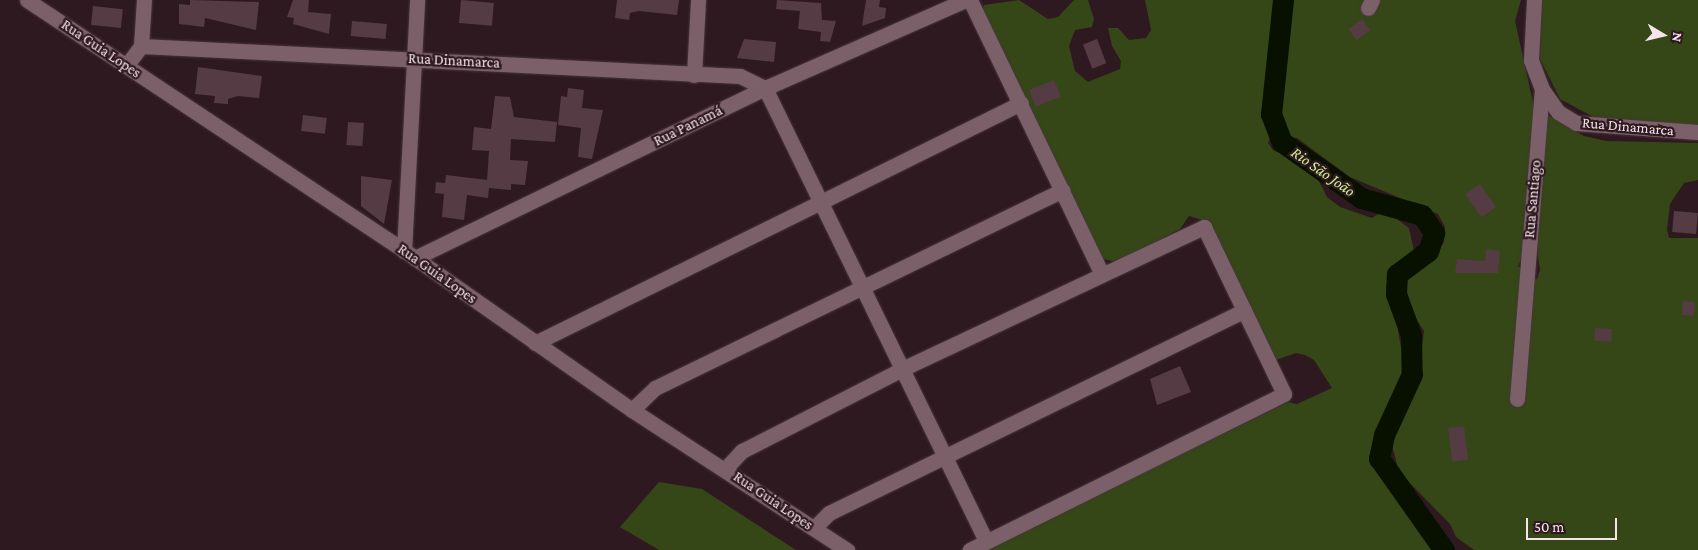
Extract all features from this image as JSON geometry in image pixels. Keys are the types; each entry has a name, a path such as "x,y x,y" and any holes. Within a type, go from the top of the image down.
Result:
{"street":[{"name":"Rua Guia Lopes","path":"27,0 410,255 632,410 847,550"},
{"path":"126,66 141,46 144,0"},
{"path":"410,255 413,59 417,0"},
{"path":"694,75 698,0"},
{"name":"Rua Panamá","path":"410,255 765,88 965,0"},
{"path":"970,0 1102,274"},
{"name":"Rua Santiago","path":"1517,399 1542,89 1532,60 1534,0"},
{"name":"Rua Dinamarca","path":"141,46 740,76 765,88"},
{"path":"765,88 986,541"},
{"name":"Rua Dinamarca","path":"1542,89 1558,112 1576,123 1698,132"},
{"path":"535,343 1021,103"},
{"path":"632,410 655,388 1062,190"},
{"path":"725,469 742,451 902,369 1204,227 1284,394 970,550"},
{"path":"814,528 829,513 1244,311"}],"green space":[{"path":"1019,0 1048,19 1058,17 1074,0 1088,0 1094,19 1092,27 1075,30 1069,46 1075,71 1088,82 1120,69 1121,61 1112,46 1108,28 1118,28 1129,40 1146,38 1151,30 1145,0 1521,0 1515,21 1534,107 1524,254 1518,266 1530,278 1537,279 1540,270 1537,249 1546,114 1584,136 1606,141 1698,143 1698,180 1684,183 1670,204 1667,230 1669,238 1698,238 1698,550 1474,550 1456,537 1450,524 1399,472 1392,445 1392,430 1419,373 1424,331 1411,311 1405,283 1412,270 1437,254 1444,242 1445,227 1438,214 1350,177 1297,138 1271,135 1268,143 1273,150 1312,168 1327,197 1340,207 1372,218 1385,210 1409,228 1414,251 1390,273 1386,288 1400,316 1398,331 1407,380 1373,442 1372,457 1433,550 984,550 1288,402 1297,404 1332,388 1314,360 1305,355 1296,353 1273,361 1206,221 1189,216 1180,229 1116,262 1100,258 981,14 984,5"},
{"path":"1542,0 1698,0 1698,126 1599,120 1560,99 1540,59"},
{"path":"659,482 702,489 796,550 659,550 620,527"}],"building":[{"path":"190,0 259,2 256,30 205,18 204,27 179,24 179,4 190,5"},
{"path":"293,0 309,0 308,12 331,14 329,34 293,24 294,18 287,17"},
{"path":"461,0 494,3 492,26 459,23"},
{"path":"617,0 679,0 677,15 639,11 630,13 629,20 615,18"},
{"path":"777,0 821,3 822,20 836,21 830,42 820,41 821,32 798,29 800,11 776,9"},
{"path":"866,0 880,0 879,7 886,8 885,18 862,26"},
{"path":"93,6 123,9 121,28 91,25"},
{"path":"1362,19 1370,30 1356,40 1348,29"},
{"path":"352,21 387,24 386,39 351,36"},
{"path":"744,39 776,42 774,62 737,58"},
{"path":"1097,39 1106,63 1092,69 1083,44"},
{"path":"198,67 262,76 259,98 238,96 228,99 228,104 214,103 215,96 195,94"},
{"path":"1054,80 1061,97 1036,107 1029,90"},
{"path":"568,88 584,90 582,108 603,110 592,159 578,157 581,128 558,125 561,96 567,97"},
{"path":"495,96 510,97 514,117 557,122 555,142 511,139 510,160 528,161 525,185 511,184 511,190 489,188 488,198 467,195 464,220 442,217 444,194 435,193 436,182 445,183 446,175 487,180 489,151 472,150 474,127 491,129"},
{"path":"303,115 327,118 325,134 301,131"},
{"path":"348,122 364,123 362,146 346,145"},
{"path":"361,176 392,180 384,224 361,206"},
{"path":"1480,184 1496,207 1481,217 1465,194"},
{"path":"1674,211 1698,213 1696,234 1672,232"},
{"path":"1486,249 1500,251 1498,273 1455,273 1457,259 1485,261"},
{"path":"1683,301 1695,302 1694,316 1682,315"},
{"path":"1595,328 1612,329 1611,342 1594,341"},
{"path":"1180,366 1191,392 1157,405 1150,379"},
{"path":"1464,426 1468,460 1452,462 1448,428"}],"waterway":[{"name":"Rio São João","path":"1283,0 1271,114 1282,142 1361,198 1422,215 1434,233 1428,251 1397,274 1396,294 1411,335 1412,374 1384,435 1379,458 1444,550"}]}
